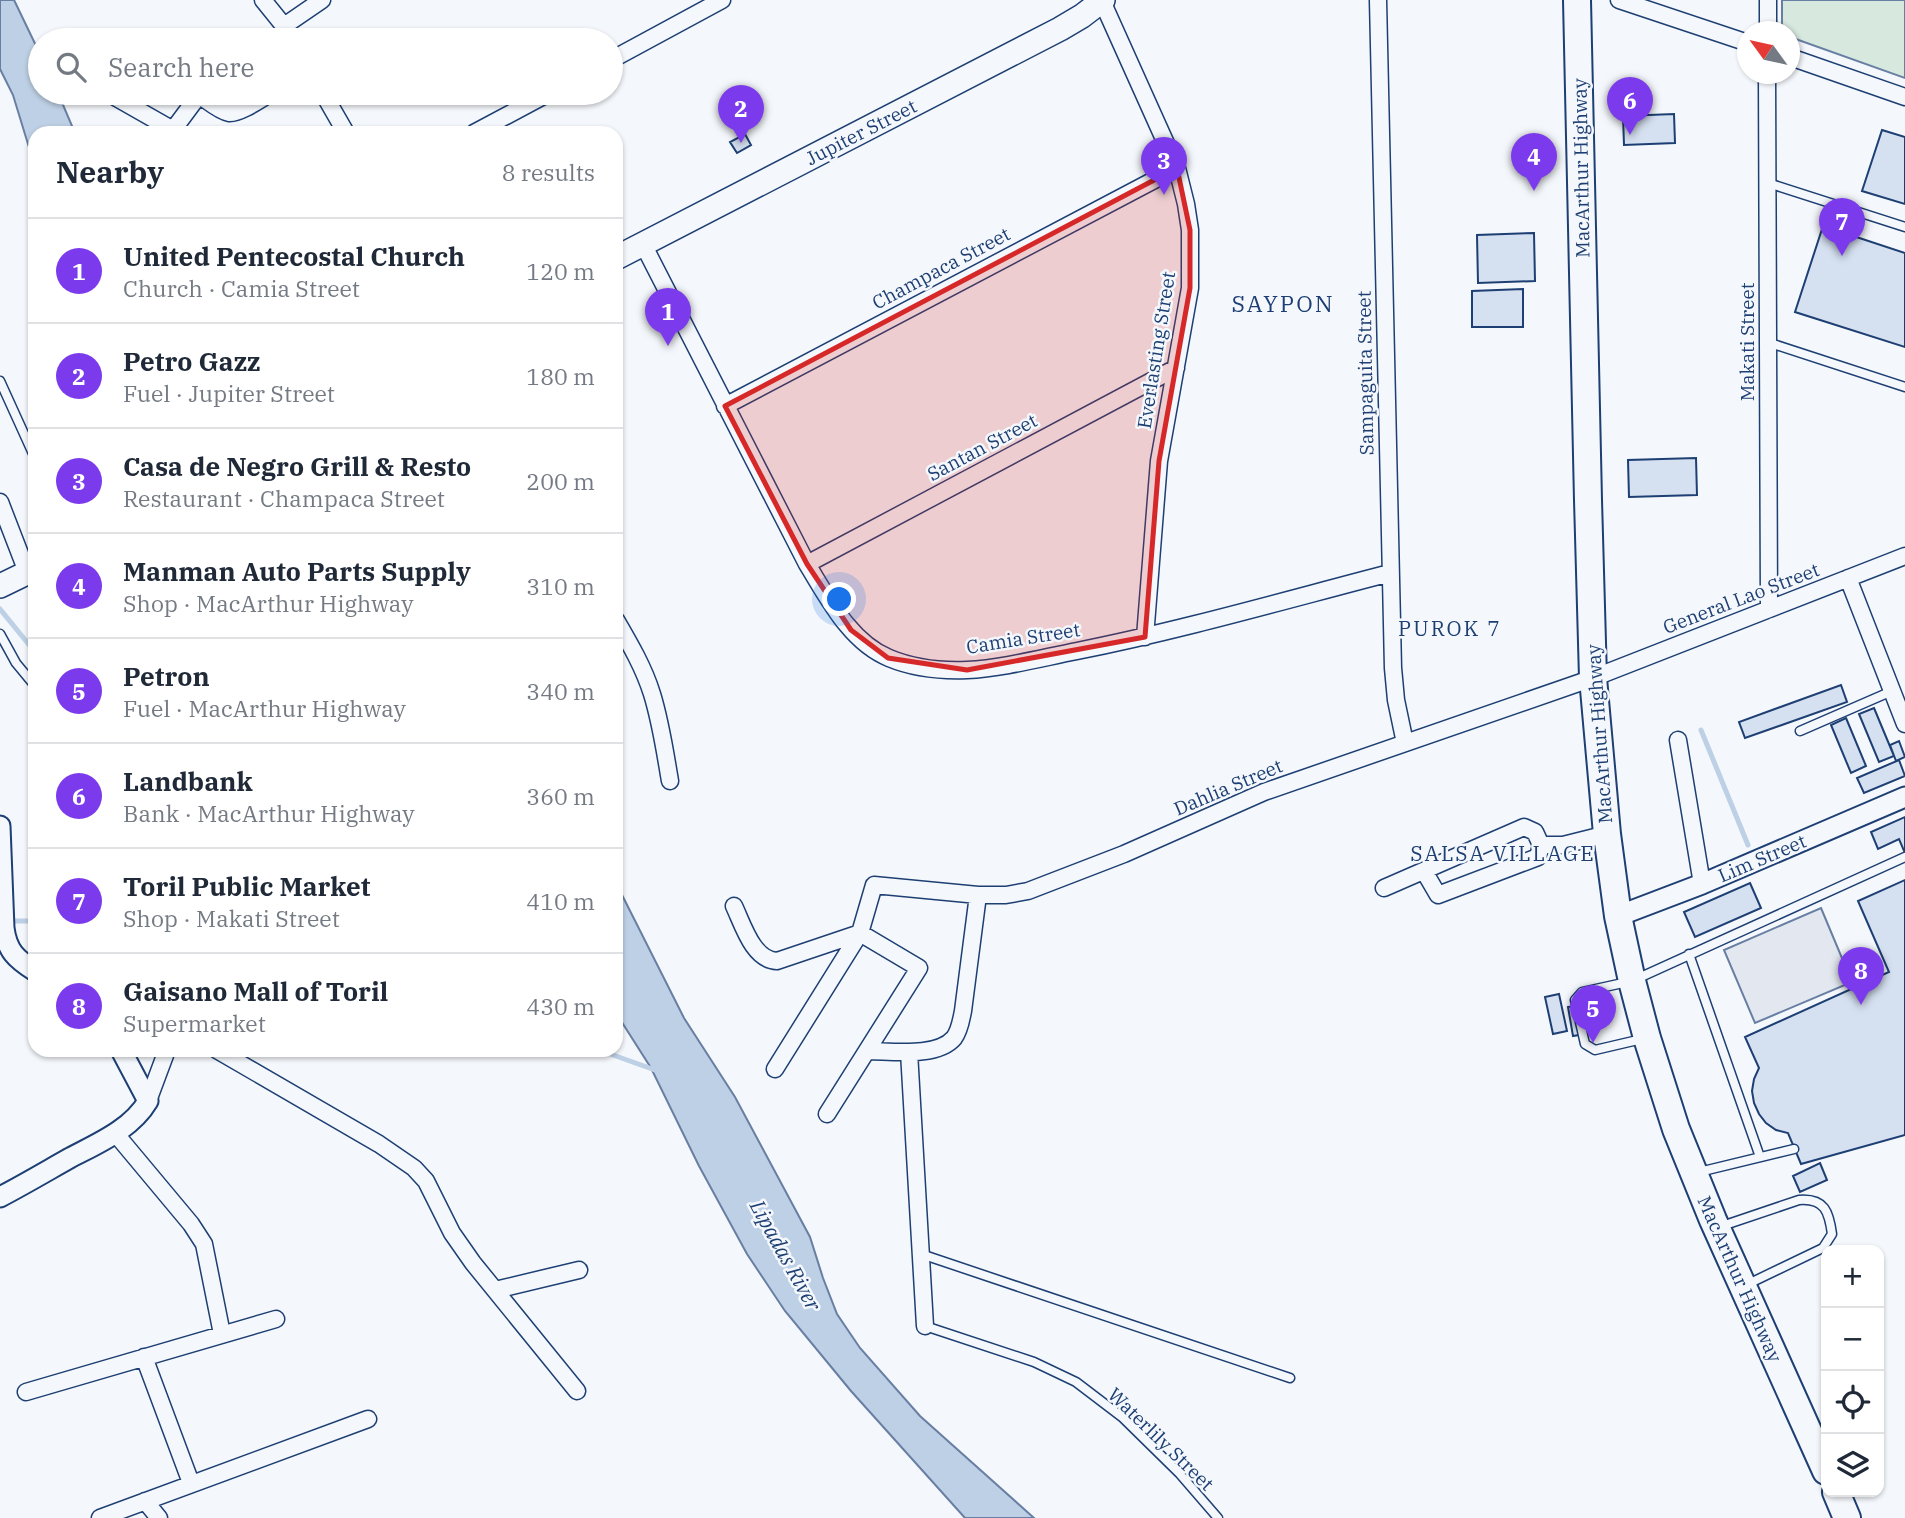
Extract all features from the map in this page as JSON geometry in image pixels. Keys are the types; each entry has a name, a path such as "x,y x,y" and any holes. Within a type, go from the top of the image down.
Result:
{"highway":[{"name":"MacArthur Highway","path":"1577,0 1593,678 1607,834 1618,916 1647,1038 1692,1173 1821,1460"},
{"path":"1838,1497 1847,1518"}],"main road":[{"name":"Jupiter Street","path":"623,254 1042,39 1102,1"},
{"path":"0,586 28,572"}],"street":[{"path":"263,0 284,28"},
{"path":"293,28 322,0"},
{"path":"623,54 722,0"},
{"name":"Sampaguita Street","path":"1378,0 1393,668 1405,743"},
{"path":"1619,0 1737,39"},
{"path":"1768,0 1768,21"},
{"name":"Everlasting Street","path":"1102,1 1177,168 1190,230 1191,261 1186,316 1159,461 1145,637"},
{"path":"1800,60 1905,97"},
{"name":"Makati Street","path":"1768,84 1769,609"},
{"path":"129,105 166,126"},
{"path":"176,126 192,105"},
{"path":"215,105 232,113 250,105"},
{"path":"330,105 342,126"},
{"path":"487,126 527,105"},
{"name":"Champaca Street","path":"725,406 1177,168"},
{"name":"Camia Street","path":"643,244 807,564 851,629 868,646 888,657 914,666 967,670 991,667 1145,637 1390,573"},
{"name":"Santan Street","path":"807,564 1176,368"},
{"path":"0,502 28,563"},
{"name":"General Lao Street","path":"1593,678 1905,556"},
{"path":"1848,578 1905,724"},
{"path":"623,632 638,658 652,694 661,727 670,781"},
{"name":"Dahlia Street","path":"860,933 874,885 978,895 1006,895 1028,891 1161,839 1264,792 1593,678"},
{"path":"1678,740 1702,884"},
{"name":"Lim Street","path":"1618,916 1702,884 1905,797"},
{"path":"0,826 5,954 28,967"},
{"path":"1384,888 1524,827 1535,832 1541,845 1538,857 1438,895 1424,871"},
{"path":"1541,845 1563,845 1607,834"},
{"path":"867,1051 933,1050 954,1038 960,1027 963,1011 978,895"},
{"path":"734,906 757,952 770,961 860,933 919,968 828,1114"},
{"path":"775,1069 860,933"},
{"path":"909,1052 925,1326"},
{"path":"125,1057 148,1101"},
{"path":"0,1197 116,1133 136,1118 148,1101 164,1057"},
{"path":"229,1057 379,1144 414,1168 426,1181 452,1233 577,1391"},
{"path":"116,1133 191,1224 204,1244 222,1335"},
{"path":"495,1290 579,1270"},
{"path":"26,1392 276,1319"},
{"path":"144,1357 191,1483"},
{"path":"100,1518 368,1419"},
{"path":"145,1501 159,1518"}],"lane":[{"path":"1768,183 1905,228"},
{"path":"1768,342 1905,387"},
{"path":"0,381 28,443"},
{"path":"0,634 16,663 28,678"},
{"path":"1800,730 1892,691"},
{"path":"1647,1038 1595,1050 1585,1044 1575,1000 1582,992 1632,981 1905,857"},
{"path":"1689,954 1760,1157"},
{"path":"1692,1173 1794,1149"},
{"path":"1717,1228 1799,1199 1820,1203 1826,1210 1832,1234 1823,1248 1743,1287"},
{"path":"919,1254 1290,1378"},
{"name":"Waterlily Street","path":"925,1326 1034,1362 1076,1382 1122,1417 1179,1473 1217,1518"}],"highlighted area":[{"path":"1177,168 1190,230 1190,288 1159,461 1145,637 967,670 888,658 851,630 807,564 725,406"}],"shaded area":[{"path":"1782,0 1905,0 1905,78 1800,41 1800,21 1782,21"},
{"path":"1821,908 1852,982 1755,1023 1724,950"}],"water":[{"path":"0,0 14,0 28,29 28,105 63,105 72,126 28,126 28,144 13,95 0,69"},
{"name":"Lipadas River","path":"623,897 684,1018 735,1097 810,1237 837,1314 860,1348 920,1416 1034,1518 965,1518 851,1391 785,1311 747,1254 699,1166 651,1068 623,1024"}],"building":[{"path":"1674,114 1675,143 1624,145 1623,116"},
{"path":"1882,130 1905,137 1905,204 1862,191"},
{"path":"745,134 751,145 737,153 730,142"},
{"path":"1823,226 1905,253 1905,347 1795,312"},
{"path":"1534,233 1535,281 1478,283 1477,235"},
{"path":"1523,289 1523,327 1472,327 1472,291"},
{"path":"1696,458 1697,495 1629,497 1628,460"},
{"path":"1841,685 1847,702 1745,738 1739,722"},
{"path":"1874,708 1894,756 1879,762 1859,714"},
{"path":"1846,718 1866,766 1851,773 1831,725"},
{"path":"1899,741 1905,757 1896,761 1890,745"},
{"path":"1899,760 1905,776 1864,793 1857,778"},
{"path":"1905,817 1905,853 1899,839 1878,849 1871,832"},
{"path":"1905,880 1905,1135 1801,1164 1788,1133 1776,1130 1766,1123 1754,1103 1752,1091 1759,1068 1745,1037 1889,972 1858,901"},
{"path":"1750,883 1761,908 1695,937 1684,912"},
{"path":"1559,994 1567,1031 1553,1034 1545,997"},
{"path":"1591,1003 1596,1032 1573,1036 1568,1007"},
{"path":"1820,1163 1827,1180 1800,1192 1793,1176"}],"waterway":[{"path":"0,609 28,643"},
{"path":"1701,730 1748,845"},
{"path":"7,921 28,921"},
{"path":"619,1057 655,1070"}],"place":[{"name":"Landbank","path":"1630,135"},
{"name":"Petro Gazz","path":"741,143"},
{"name":"Manman Auto Parts Supply","path":"1534,191"},
{"name":"Casa de Negro Grill & Resto","path":"1164,195"},
{"name":"Toril Public Market","path":"1842,256"},
{"name":"United Pentecostal Church","path":"668,346"},
{"name":"Gaisano Mall of Toril","path":"1861,1005"},
{"name":"Petron","path":"1593,1043"}],"district":[{"name":"SAYPON","path":"1283,303"},
{"name":"PUROK 7","path":"1450,628"},
{"name":"SALSA VILLAGE","path":"1503,853"}]}
